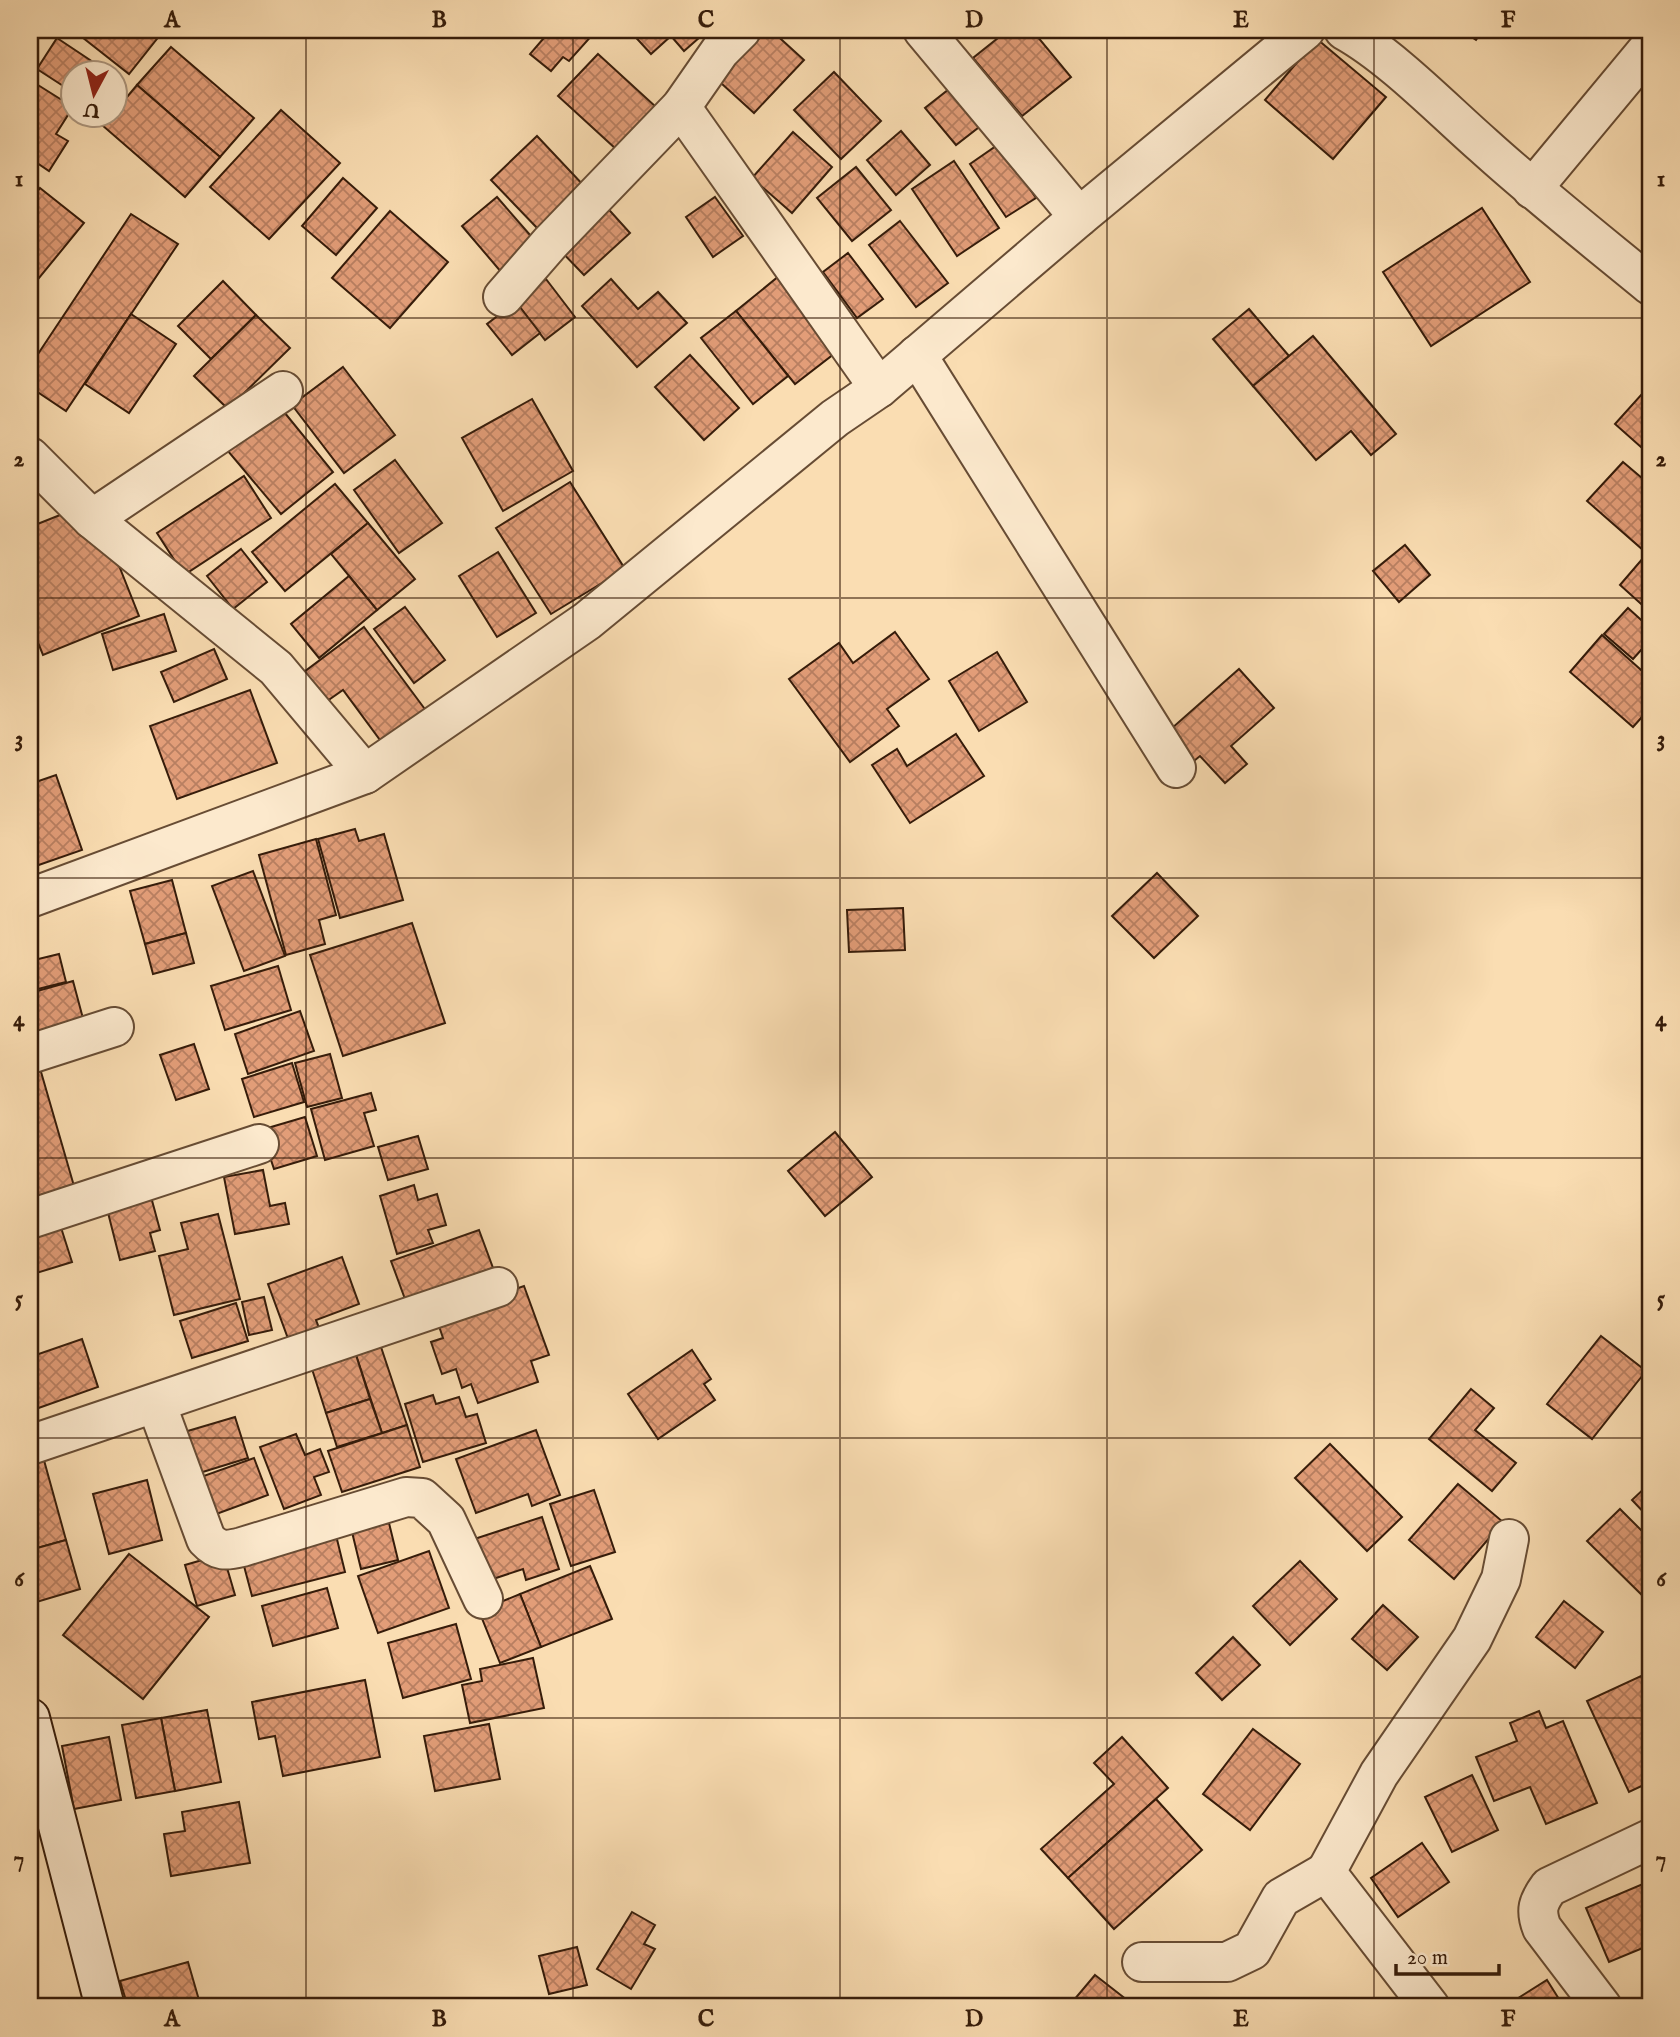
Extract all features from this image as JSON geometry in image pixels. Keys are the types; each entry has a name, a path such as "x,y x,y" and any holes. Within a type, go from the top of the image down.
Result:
{"street":[{"path":"503,297 550,243 681,107 720,51 741,30"},
{"path":"923,30 1079,217"},
{"path":"1344,30 1363,41 1532,189 1650,285"},
{"path":"30,898 365,774 587,621 835,418 879,388 1079,217 1284,36"},
{"path":"1532,189 1650,47"},
{"path":"681,107 879,388"},
{"path":"917,355 1176,768"},
{"path":"92,519 284,391"},
{"path":"30,457 92,519 276,668 365,774"},
{"path":"30,1054 114,1027"},
{"path":"30,1219 259,1144"},
{"path":"30,1445 498,1287"},
{"path":"156,1403 206,1539 214,1548 226,1551 406,1497 422,1498 435,1507 446,1520 483,1600"},
{"path":"1142,1962 1227,1962 1252,1950 1281,1898 1326,1872 1379,1774 1472,1639 1501,1579 1509,1539"},
{"path":"30,1718 104,2007"},
{"path":"1602,2007 1542,1928 1537,1915 1538,1902 1549,1887 1650,1839"},
{"path":"1326,1872 1430,2007"}],"building":[{"path":"73,30 164,30 130,73 130,60 111,60"},
{"path":"533,30 595,32 569,61 563,57 551,71 530,54 543,39"},
{"path":"629,30 708,30 684,51 671,36 651,54"},
{"path":"752,30 771,30 804,60 754,113 711,74"},
{"path":"1008,30 1032,30 1071,77 1022,116 973,58"},
{"path":"1461,30 1483,30 1476,40"},
{"path":"57,38 90,60 60,60 60,84 37,69"},
{"path":"1317,39 1386,97 1333,159 1265,100"},
{"path":"171,47 254,118 220,157 137,85"},
{"path":"598,54 656,107 616,149 558,96"},
{"path":"834,72 881,121 841,159 794,110"},
{"path":"30,80 60,99 60,128 56,134 68,141 49,171 37,163 30,176"},
{"path":"137,85 220,157 185,197 108,130 130,130 130,93"},
{"path":"953,86 983,124 956,145 925,108"},
{"path":"281,110 340,163 269,239 210,187"},
{"path":"901,131 930,165 896,195 867,160"},
{"path":"793,132 832,167 792,213 752,178"},
{"path":"537,136 586,188 540,231 491,180"},
{"path":"999,144 1036,198 1006,217 970,164"},
{"path":"954,161 999,228 957,256 912,189"},
{"path":"856,167 891,210 852,241 817,198"},
{"path":"343,178 377,208 336,255 302,226"},
{"path":"40,188 84,223 30,289 30,200"},
{"path":"497,197 537,243 502,273 462,226"},
{"path":"715,197 743,236 713,257 686,217"},
{"path":"602,202 630,233 584,275 555,245"},
{"path":"1482,208 1530,282 1431,346 1383,272"},
{"path":"390,211 448,262 390,328 332,278"},
{"path":"131,214 178,244 66,411 30,387 30,366"},
{"path":"900,221 948,283 916,307 869,245"},
{"path":"848,253 883,299 857,318 823,272"},
{"path":"779,276 839,350 795,384 736,311"},
{"path":"546,279 575,317 545,340 516,302"},
{"path":"611,279 638,309 658,292 687,323 637,367 582,306"},
{"path":"223,281 256,315 211,359 178,326"},
{"path":"516,302 540,333 512,355 487,324"},
{"path":"1249,309 1289,356 1253,386 1213,339"},
{"path":"736,311 788,376 753,404 701,338"},
{"path":"131,314 176,344 129,413 85,384"},
{"path":"256,315 290,348 228,409 194,376"},
{"path":"1313,336 1396,434 1371,455 1351,431 1316,460 1253,386"},
{"path":"690,355 739,408 704,440 655,387"},
{"path":"343,367 395,435 344,473 292,405"},
{"path":"1650,385 1650,455 1615,424"},
{"path":"532,399 573,471 503,511 462,438"},
{"path":"280,407 333,472 281,514 227,450"},
{"path":"395,460 442,523 399,553 354,490"},
{"path":"1623,462 1650,483 1650,542 1643,550 1587,501"},
{"path":"244,476 271,518 184,575 157,533"},
{"path":"570,482 625,569 551,614 496,528"},
{"path":"335,484 368,523 285,591 252,552"},
{"path":"75,509 87,540 106,533 139,616 43,655 30,623 30,527"},
{"path":"368,523 415,579 377,610 331,554"},
{"path":"1405,545 1430,575 1399,602 1373,571"},
{"path":"241,549 267,582 233,609 207,576"},
{"path":"1650,550 1650,612 1620,585"},
{"path":"498,552 536,613 497,637 459,576"},
{"path":"349,576 377,610 319,658 291,624"},
{"path":"405,607 445,660 414,683 374,629"},
{"path":"1628,608 1650,628 1650,640 1633,659 1604,634"},
{"path":"164,614 176,651 113,670 102,634"},
{"path":"364,627 427,712 383,744 343,690 323,704 300,675"},
{"path":"895,632 929,679 887,709 899,726 850,762 789,679 839,643 853,663"},
{"path":"1602,635 1650,678 1650,708 1633,727 1570,672"},
{"path":"214,649 227,679 174,702 161,672"},
{"path":"997,652 1027,702 979,731 949,681"},
{"path":"1239,669 1274,708 1231,746 1247,764 1225,783 1200,756 1189,765 1163,736"},
{"path":"250,690 277,763 177,799 150,726"},
{"path":"956,734 984,776 910,823 872,765 897,749 907,766"},
{"path":"56,775 82,850 30,868 30,784"},
{"path":"355,829 359,841 384,834 403,900 340,918 318,839"},
{"path":"316,839 336,915 319,920 325,944 286,955 259,855"},
{"path":"253,871 285,956 244,971 212,886"},
{"path":"1157,873 1198,916 1154,958 1112,916"},
{"path":"172,880 186,933 145,944 130,891"},
{"path":"903,908 905,950 849,952 847,910"},
{"path":"412,923 445,1023 343,1056 310,955"},
{"path":"186,933 194,963 153,974 145,944"},
{"path":"59,954 66,982 30,991 30,961"},
{"path":"278,966 291,1010 225,1030 211,986"},
{"path":"73,981 85,1026 30,1041 30,993"},
{"path":"300,1011 314,1051 248,1074 235,1034"},
{"path":"194,1044 209,1089 176,1100 160,1055"},
{"path":"330,1054 342,1098 307,1107 295,1063"},
{"path":"37,1058 74,1186 30,1199 30,1060"},
{"path":"292,1063 304,1102 254,1117 242,1079"},
{"path":"371,1093 376,1110 364,1113 374,1146 325,1160 311,1109"},
{"path":"305,1117 317,1156 274,1169 261,1130"},
{"path":"835,1132 872,1177 825,1216 788,1171"},
{"path":"418,1136 428,1169 388,1180 378,1147"},
{"path":"263,1170 270,1206 285,1203 289,1224 235,1234 224,1177"},
{"path":"414,1185 418,1200 437,1194 446,1225 428,1230 433,1243 397,1254 380,1196"},
{"path":"150,1193 160,1230 150,1233 155,1251 120,1260 104,1197"},
{"path":"218,1214 240,1299 174,1315 159,1256 188,1249 181,1223"},
{"path":"57,1215 72,1262 30,1275 30,1223"},
{"path":"479,1230 493,1268 405,1299 391,1261"},
{"path":"342,1257 359,1304 316,1320 321,1333 290,1344 268,1284"},
{"path":"524,1286 549,1355 531,1361 538,1382 478,1403 471,1384 462,1388 456,1369 442,1374 431,1342 443,1338 436,1317"},
{"path":"264,1297 272,1330 249,1335 242,1302"},
{"path":"236,1303 248,1341 192,1358 180,1321"},
{"path":"1601,1336 1646,1371 1592,1439 1547,1404"},
{"path":"82,1339 98,1387 30,1411 30,1357"},
{"path":"381,1347 407,1425 382,1433 356,1355"},
{"path":"692,1350 711,1379 704,1384 715,1400 658,1439 628,1394"},
{"path":"356,1355 370,1399 326,1413 312,1369"},
{"path":"1471,1389 1494,1408 1475,1430 1516,1463 1492,1491 1429,1439"},
{"path":"433,1395 436,1404 459,1397 466,1417 477,1414 486,1443 423,1462 405,1404"},
{"path":"370,1399 382,1433 337,1447 326,1413"},
{"path":"235,1417 248,1458 193,1475 181,1433"},
{"path":"407,1425 420,1467 342,1492 328,1451"},
{"path":"536,1430 560,1495 532,1506 528,1494 476,1513 456,1459"},
{"path":"296,1434 305,1455 320,1449 329,1472 314,1477 321,1495 284,1509 260,1447"},
{"path":"1330,1444 1402,1517 1367,1551 1295,1478"},
{"path":"42,1453 66,1540 30,1550 30,1456"},
{"path":"254,1458 268,1495 211,1516 198,1478"},
{"path":"147,1480 162,1540 109,1554 93,1494"},
{"path":"1650,1483 1650,1519 1632,1500"},
{"path":"1458,1484 1503,1522 1454,1579 1409,1540"},
{"path":"594,1490 615,1552 571,1566 550,1504"},
{"path":"1620,1509 1650,1539 1650,1603 1587,1541"},
{"path":"542,1517 559,1569 526,1580 523,1569 487,1581 462,1543"},
{"path":"389,1523 398,1560 361,1569 352,1532"},
{"path":"334,1527 345,1572 252,1596 240,1551"},
{"path":"66,1540 80,1589 30,1604 30,1550"},
{"path":"429,1551 449,1608 378,1633 358,1576"},
{"path":"129,1554 209,1617 143,1699 63,1635"},
{"path":"223,1554 235,1595 197,1606 185,1565"},
{"path":"1300,1561 1337,1599 1290,1645 1253,1606"},
{"path":"590,1566 612,1619 541,1647 520,1594"},
{"path":"327,1588 338,1628 273,1646 262,1606"},
{"path":"520,1594 541,1647 500,1663 479,1611"},
{"path":"1564,1601 1603,1632 1575,1668 1536,1637"},
{"path":"1383,1605 1418,1637 1387,1670 1352,1639"},
{"path":"456,1624 471,1679 403,1698 388,1643"},
{"path":"1233,1637 1260,1665 1222,1700 1196,1673"},
{"path":"533,1658 544,1708 470,1723 462,1685 482,1681 480,1669"},
{"path":"1641,1676 1650,1696 1650,1782 1629,1792 1587,1701"},
{"path":"365,1680 380,1757 283,1776 275,1736 259,1739 252,1702"},
{"path":"207,1710 221,1782 175,1791 161,1718"},
{"path":"1539,1711 1546,1728 1563,1721 1597,1803 1546,1824 1530,1787 1494,1801 1476,1757 1517,1741 1510,1723"},
{"path":"161,1718 175,1791 136,1798 122,1725"},
{"path":"489,1724 500,1779 435,1791 424,1736"},
{"path":"1253,1729 1300,1764 1250,1830 1203,1794"},
{"path":"109,1737 121,1800 74,1809 62,1746"},
{"path":"1122,1737 1168,1788 1068,1878 1041,1849 1114,1784 1094,1763"},
{"path":"1472,1775 1498,1830 1452,1852 1425,1797"},
{"path":"1156,1799 1202,1850 1114,1929 1068,1878"},
{"path":"239,1802 250,1863 171,1876 164,1834 185,1831 182,1812"},
{"path":"1422,1843 1449,1882 1398,1917 1371,1878"},
{"path":"1650,1881 1650,1945 1609,1962 1586,1908"},
{"path":"632,1912 655,1925 644,1944 655,1949 631,1989 597,1969"},
{"path":"577,1947 587,1985 549,1994 539,1956"},
{"path":"188,1962 201,2007 128,2007 120,1981"},
{"path":"1095,1975 1136,2007 1068,2007"},
{"path":"1547,1980 1564,2007 1504,2007"},
{"path":"1650,1982 1650,2000 1644,1984"}]}
